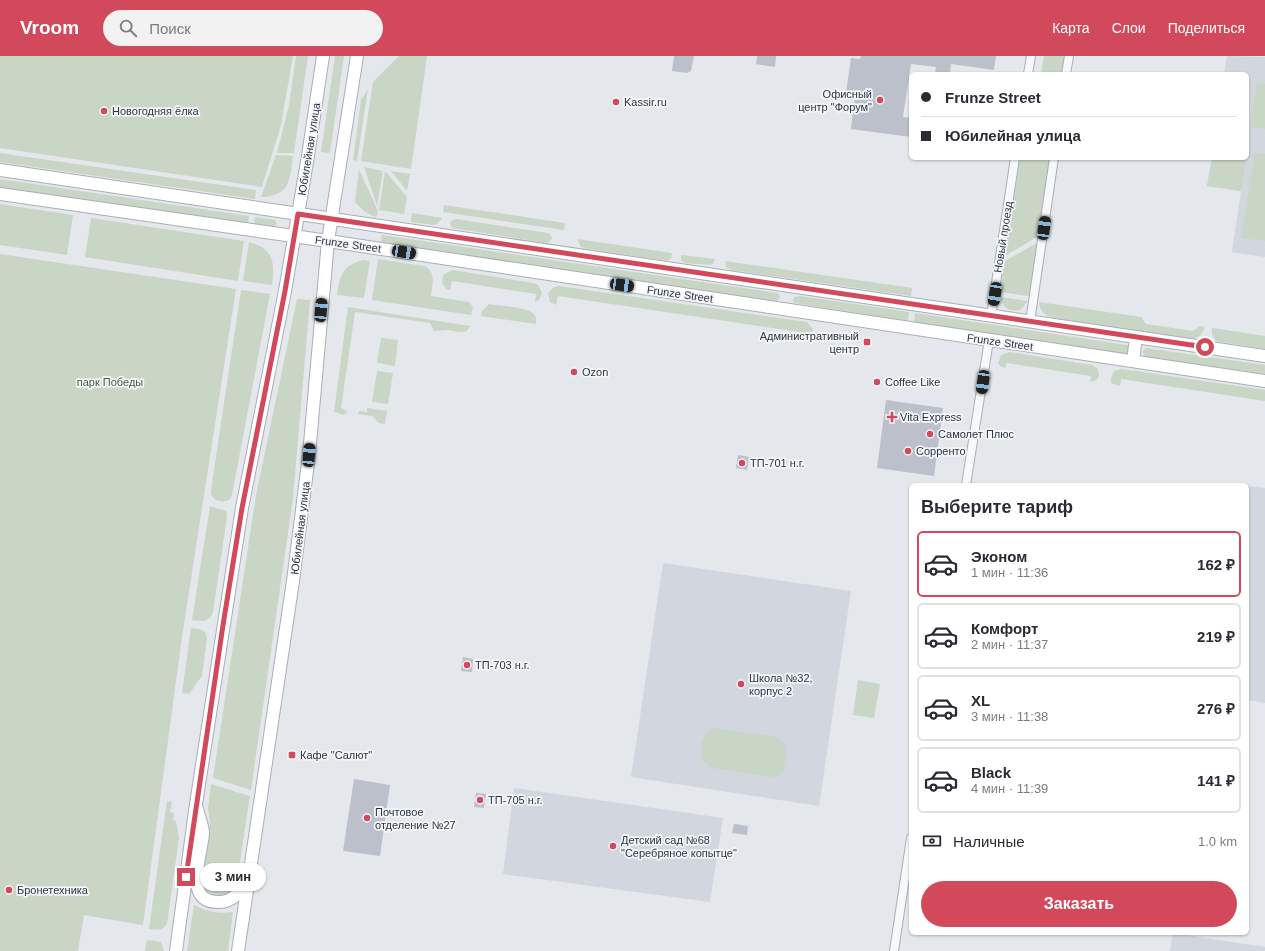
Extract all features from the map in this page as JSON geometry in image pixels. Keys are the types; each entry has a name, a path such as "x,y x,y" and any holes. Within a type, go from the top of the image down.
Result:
{"main road":[{"name":"Юбилейная улица","path":"176,951 196,804 242,508 298,214 323,56"},
{"name":"Юбилейная улица","path":"238,951 293,581 309,455 328,241 357,56"},
{"name":"Frunze Street","path":"0,170 1265,356"},
{"name":"Frunze Street","path":"0,194 328,241 1265,381"},
{"path":"786,309 790,287"},
{"path":"1133,361 1136,337"},
{"path":"196,804 203,832 196,884 201,895 209,900 226,902 235,897 249,877"}],"street":[{"path":"1028,72 1031,56"},
{"path":"1066,72 1069,56"},
{"name":"Новый проезд","path":"991,316 1015,160"},
{"path":"1030,322 1054,160"},
{"path":"966,483 989,340"},
{"path":"894,951 909,851"}],"shaded area":[{"path":"1227,56 1265,57 1265,257 1232,252 1241,191 1207,186 1212,160 1249,160 1249,72 1224,72"},
{"path":"1249,486 1265,488 1265,703 1249,700"},
{"name":"Школа №32, корпус 2","path":"663,563 851,591 819,806 631,777"},
{"name":"Детский сад №68 \"Серебряное копытце\"","path":"514,788 723,818 710,902 503,874"},
{"path":"1173,935 1186,935 1265,947 1265,951 1170,951"}],"green space":[{"path":"0,56 293,56 281,125 262,187 0,148"},
{"path":"296,56 308,56 294,153 277,153 289,105"},
{"path":"335,56 344,56 330,153 321,152"},
{"path":"399,56 427,56 411,169 361,161 373,82"},
{"path":"1044,56 1065,56 1063,72 1041,72"},
{"path":"1257,83 1265,84 1265,129 1250,127"},
{"path":"368,89 357,161 353,160 361,100"},
{"path":"1255,152 1265,154 1265,241 1241,238"},
{"path":"0,153 256,190 255,199 0,162"},
{"path":"276,155 293,156 291,172 287,185 278,194 261,197"},
{"path":"1020,160 1050,160 1037,237 1005,256"},
{"path":"1212,160 1246,160 1241,191 1207,186"},
{"path":"364,167 383,171 377,206"},
{"path":"359,169 378,211 377,216 375,217 365,212 355,202"},
{"path":"385,171 407,197 404,214 379,210"},
{"path":"391,171 410,174 407,191"},
{"path":"0,179 249,216 248,225 0,188"},
{"path":"0,204 73,215 67,255 0,245"},
{"path":"444,205 565,223 564,230 443,212"},
{"path":"412,213 442,218 437,224 434,225 411,222"},
{"path":"255,217 275,220 277,224 273,228 254,226"},
{"path":"91,218 244,241 238,281 85,257"},
{"path":"456,219 548,233 551,235 552,239 547,243 452,228 450,224 451,221"},
{"path":"382,235 777,293 779,294 780,298 776,301 381,243"},
{"path":"577,239 672,253 671,258 667,261 588,249 581,247"},
{"path":"249,242 264,248 271,258 273,264 272,285 243,281"},
{"path":"1037,243 1029,296 1000,292 1005,261"},
{"name":"парк Победы","path":"0,254 236,289 182,637 143,925 84,915 78,951 0,951"},
{"path":"681,255 715,259 713,264 710,265 685,263 681,260"},
{"path":"378,259 424,266 431,272 433,279 431,296 469,302 473,307 471,315 372,300"},
{"path":"363,260 370,261 364,298 337,295 339,282 343,272 350,265"},
{"path":"725,261 912,288 911,296 731,270 726,267"},
{"path":"453,270 533,283 538,285 542,293 539,300 535,302 536,294 452,281 450,290 444,286 442,278 444,274"},
{"path":"559,286 807,322 813,329 807,335 799,332 558,296 556,305 550,302 548,293 554,287"},
{"path":"241,290 270,294 232,495 227,501 221,501 215,500 211,494 211,490"},
{"path":"800,296 909,312 908,321 793,302 794,297"},
{"path":"1000,297 1028,301 1020,310 1013,310 1002,304"},
{"path":"297,299 310,300 293,498 251,790 213,778 256,495"},
{"path":"1039,302 1141,317 1146,324 1193,331 1200,326 1205,327 1200,336 1194,339 1053,318 1047,316 1043,312 1040,308"},
{"path":"489,304 514,307 532,312 536,318 536,324 481,316 482,311"},
{"path":"348,307 470,326 467,331 464,332 447,330 434,331 430,323 355,312 341,408 348,412 344,415 334,412"},
{"path":"915,313 1127,345 1131,347 1126,354 914,322"},
{"path":"1212,328 1265,336 1265,349 1216,341 1212,334"},
{"path":"381,338 398,340 395,366 377,363"},
{"path":"1146,348 1265,365 1265,374 1146,357 1142,352"},
{"path":"1010,352 1092,365 1098,369 1099,376 1097,380 1090,382 1091,376 1007,363 1005,368 1000,366 998,363 1001,355"},
{"path":"1122,369 1265,390 1265,401 1121,379 1120,386 1111,383 1114,371"},
{"path":"377,371 393,373 388,404 372,402"},
{"path":"367,408 387,411 385,424 379,423 372,416 358,414 359,411 367,412"},
{"path":"210,506 226,511 227,517 213,612 207,620 192,620"},
{"path":"191,628 204,631 207,638 202,676 189,694 182,693"},
{"path":"858,680 880,684 874,718 853,715"},
{"path":"713,728 778,737 782,740 786,749 786,759 782,773 772,777 712,768 707,765 703,760 701,748 702,742 708,732"},
{"path":"211,784 250,796 236,887 222,895 215,895 207,891 204,887 203,877 210,824 208,809"},
{"path":"167,801 172,802 170,812 174,813 173,820 176,821 179,838 167,924 161,929 157,930 149,929"},
{"path":"194,905 213,912 233,912 228,951 187,951"},
{"path":"147,940 161,942 164,951 145,951"}],"building":[{"path":"674,56 694,56 691,71 687,73 672,71"},
{"path":"757,56 776,56 775,67 756,64"},
{"name":"Офисный центр \"Форум\"","path":"861,56 996,56 994,70 951,64 950,72 935,72 936,67 911,64 903,117 909,118 909,137 851,129 855,94 846,93 851,58 860,59"},
{"name":"Сорренто","path":"886,400 943,408 934,476 877,468"},
{"name":"ТП-701 н.г.","path":"738,455 749,457 747,470 736,468"},
{"name":"ТП-703 н.г.","path":"463,657 473,659 472,672 461,671"},
{"name":"Почтовое отделение №27","path":"354,779 390,785 380,856 343,851"},
{"name":"ТП-705 н.г.","path":"476,793 486,794 484,808 474,807"},
{"path":"734,824 748,826 747,835 732,833"}],"place":[{"name":"Офисный центр \"Форум\"","path":"880,100"},
{"name":"Kassir.ru","path":"616,102"},
{"name":"Новогодняя ёлка","path":"104,111"},
{"name":"Административный центр","path":"867,342"},
{"name":"Ozon","path":"574,372"},
{"name":"Coffee Like","path":"877,382"},
{"name":"Vita Express","path":"892,417"},
{"name":"Самолет Плюс","path":"930,434"},
{"name":"Сорренто","path":"908,451"},
{"name":"ТП-701 н.г.","path":"742,463"},
{"name":"ТП-703 н.г.","path":"467,665"},
{"name":"Школа №32, корпус 2","path":"741,684"},
{"name":"Кафе \"Салют\"","path":"292,755"},
{"name":"ТП-705 н.г.","path":"480,800"},
{"name":"Почтовое отделение №27","path":"367,818"},
{"name":"Детский сад №68 \"Серебряное копытце\"","path":"613,846"},
{"name":"Бронетехника","path":"9,890"}],"route":[{"path":"186,877 223,625 242,508 285,291 298,214 1205,347"}]}
